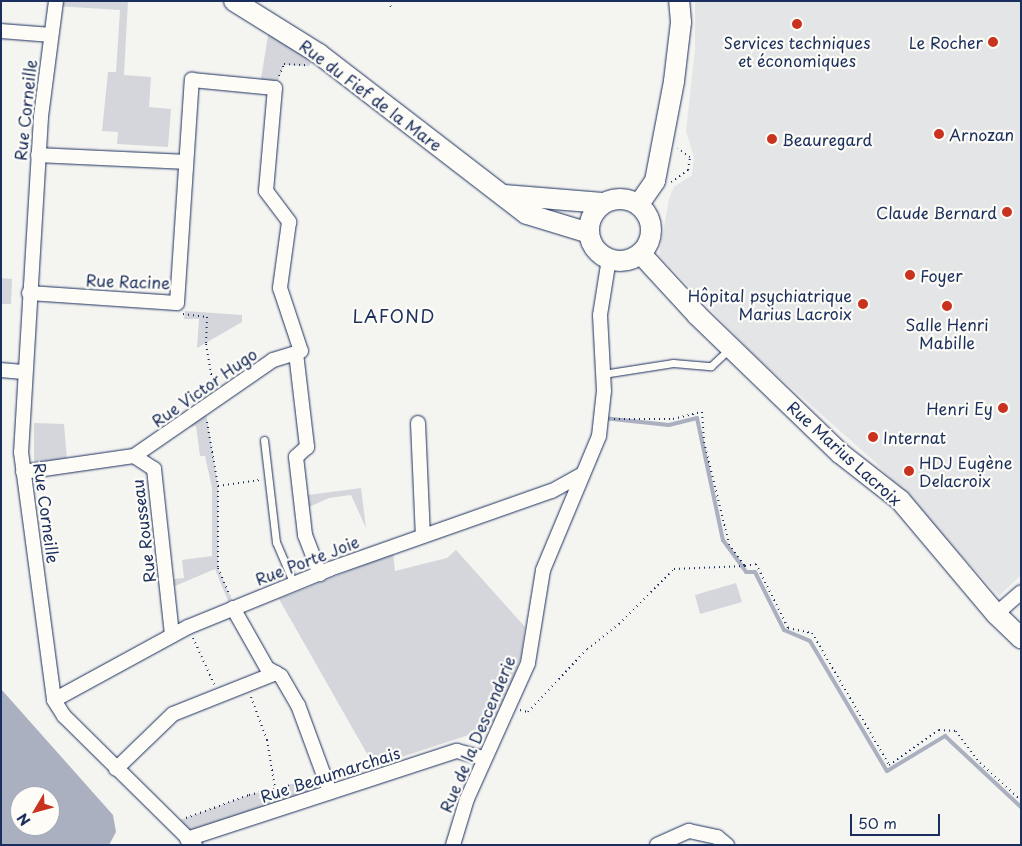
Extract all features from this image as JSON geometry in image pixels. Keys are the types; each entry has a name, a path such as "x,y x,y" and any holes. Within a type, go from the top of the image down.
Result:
{"main road":[{"name":"Rue du Fief de la Mare","path":"234,1 319,54 527,214 589,233"},
{"path":"639,204 655,181 674,81 680,22 679,1"},
{"path":"504,195 603,203 621,198 639,204 650,218 652,227 648,246 641,254 626,261 609,260 596,249 589,233 592,216 603,203"},
{"name":"Rue Marius Lacroix","path":"641,254 731,348 840,453 900,500 996,614 1021,638"}],"street":[{"name":"Rue Corneille","path":"54,700 21,452 38,155 56,1"},
{"path":"1,31 51,35"},
{"name":"Rue Racine","path":"29,293 176,304 192,80 260,85 275,88"},
{"path":"275,88 266,191 289,222 280,288 301,351 296,353 307,447 296,457 305,535 320,574"},
{"path":"38,155 186,162"},
{"name":"Rue de la Descenderie","path":"453,845 484,758 511,707 528,663 544,570 599,436 603,374 600,315 609,260"},
{"name":"Rue Victor Hugo","path":"134,456 273,360 296,353"},
{"path":"1,370 25,372"},
{"path":"418,423 423,536"},
{"path":"151,444 154,469"},
{"name":"Rue Rousseau","path":"24,472 134,456 154,469 172,635"},
{"name":"Rue Porte Joie","path":"54,700 188,627 320,574 552,491 583,474"},
{"path":"996,614 1021,592"},
{"path":"234,608 268,668 281,676 298,705 330,792"},
{"path":"116,769 173,714 276,673"},
{"path":"54,700 64,716 191,842"},
{"name":"Rue Beaumarchais","path":"191,842 330,792 457,751 484,758"},
{"path":"657,845 689,831 717,837 727,845"}],"lane":[{"path":"603,374 673,363 711,366 731,348"},
{"path":"264,440 276,542 294,584"}],"path":[{"path":"389,1 391,7"},
{"path":"275,88 284,64 310,66 319,54"},
{"path":"176,304 183,314 207,316 206,344 213,382 209,405 218,486 218,568 234,608"},
{"path":"601,418 639,421 673,419 702,412 704,442 729,544 744,566"},
{"path":"218,486 269,479"},
{"path":"511,707 528,712 587,649 619,624 674,569 756,564 788,628 812,633 889,765 939,730 956,730 980,763 1021,800"},
{"path":"188,627 219,695"},
{"path":"246,684 267,740 275,788"},
{"path":"181,820 275,788 308,783 324,772"}],"shaded area":[{"path":"56,1 128,1 124,75 151,77 149,107 171,109 168,147 117,144 118,132 102,131 108,72 116,72 120,10 55,6"},
{"name":"Hôpital psychiatrique Marius Lacroix","path":"695,1 1021,1 1021,575 999,596 875,462 752,353 659,255 669,199 674,187 692,175 694,157 686,131 695,49"},
{"path":"270,23 319,54 309,66 284,65 275,88 260,85"},
{"path":"1,278 12,279 11,304 1,304"},
{"path":"185,311 242,315 242,322 197,348 199,319 184,319"},
{"path":"206,413 218,486 218,568 232,600 228,601 215,569 175,586 174,582 174,579 184,578 182,560 212,556 212,488 205,456 200,456 196,426 186,427"},
{"path":"34,423 64,424 67,460 34,463"},
{"path":"361,488 366,528 351,495 329,498 309,507 308,495"},
{"path":"456,550 525,627 521,657 505,702 490,728 374,766 279,599 393,553 395,571 447,558"},
{"path":"736,583 742,602 700,614 695,595"},
{"path":"317,776 330,792 187,839 172,823 249,795 298,782 308,783"}],"water":[{"path":"1,689 113,815 116,832 109,845 1,845"}],"waterway":[{"path":"603,418 669,425 697,418 723,540 746,572 755,572 784,630 810,641 887,771 945,736 1021,807"}],"place":[{"name":"Services techniques et économiques","path":"797,24"},
{"name":"Le Rocher","path":"993,42"},
{"name":"Arnozan","path":"939,134"},
{"name":"Beauregard","path":"772,139"},
{"name":"Claude Bernard","path":"1007,212"},
{"name":"Foyer","path":"910,275"},
{"name":"Hôpital psychiatrique Marius Lacroix","path":"863,304"},
{"name":"Salle Henri Mabille","path":"947,306"},
{"name":"Henri Ey","path":"1003,408"},
{"name":"Internat","path":"873,437"},
{"name":"HDJ Eugène Delacroix","path":"909,471"}],"district":[{"name":"LAFOND","path":"394,316"}]}
